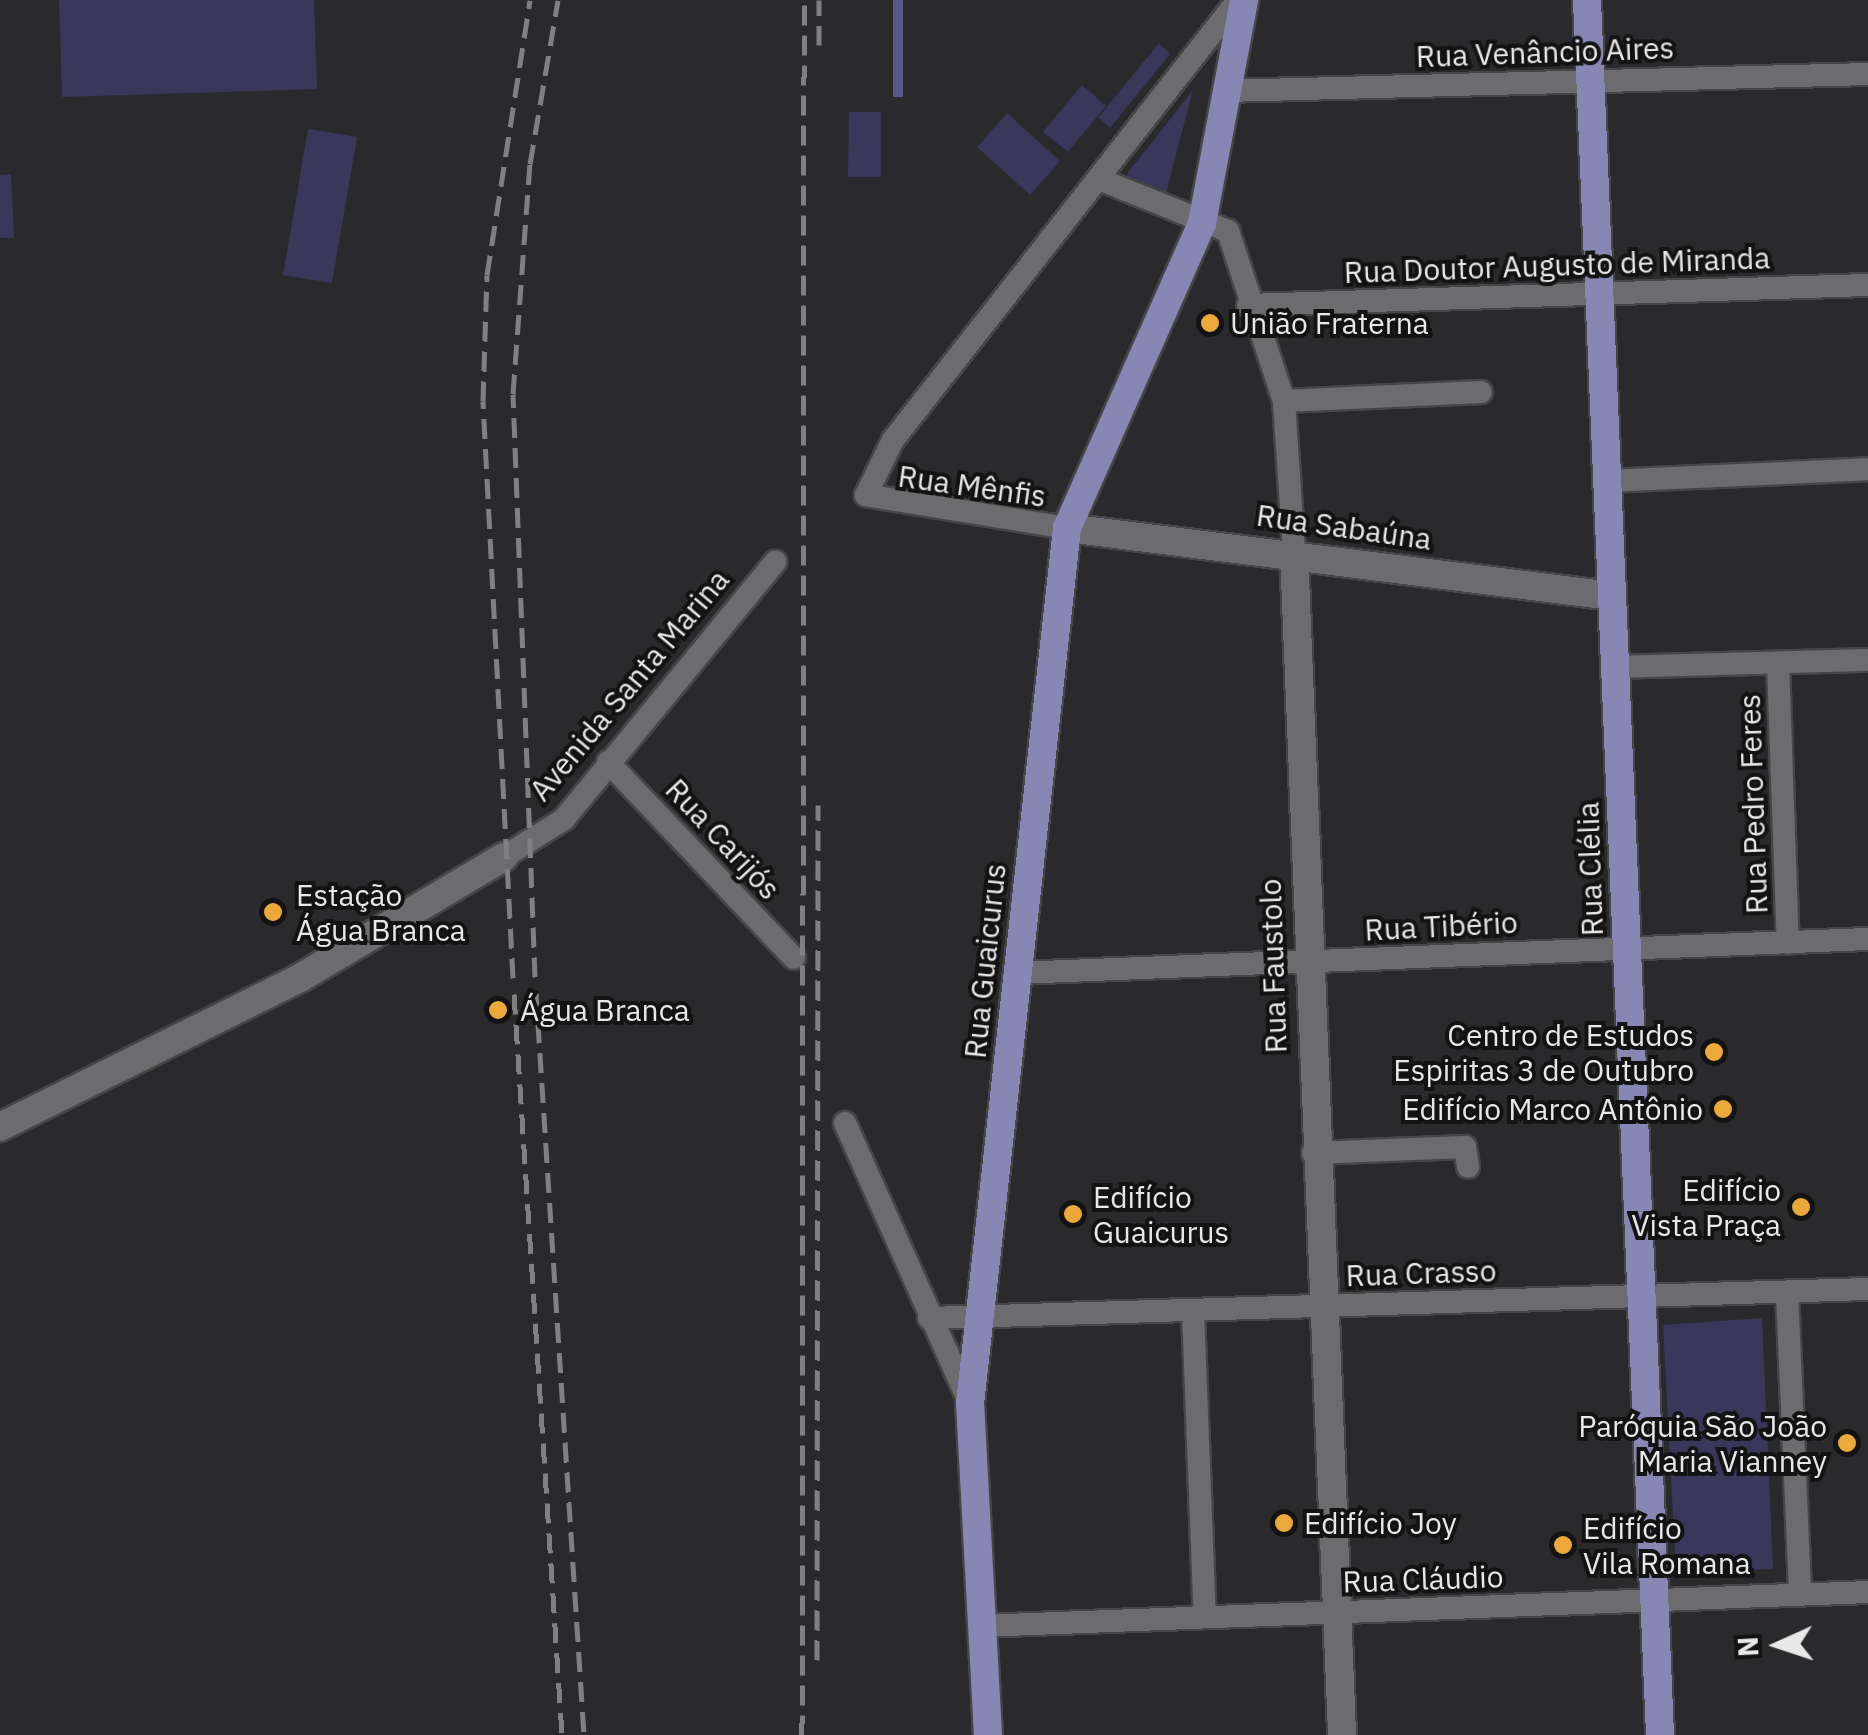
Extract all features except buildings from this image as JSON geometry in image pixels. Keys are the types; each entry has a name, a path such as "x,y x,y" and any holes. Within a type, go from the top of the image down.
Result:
{"main road":[{"name":"Rua Guaicurus","path":"988,1735 970,1404 1067,528 1202,223 1241,0"},
{"name":"Rua Clélia","path":"1587,0 1660,1735"}],"street":[{"path":"1202,223 1102,180 1241,0"},
{"name":"Rua Venâncio Aires","path":"1224,91 1868,74"},
{"name":"Rua Mênfis","path":"1067,528 870,502 874,465 1102,180"},
{"name":"Rua Faustolo","path":"1202,223 1228,231 1248,305 1284,401 1294,553 1313,1154 1342,1735"},
{"name":"Rua Doutor Augusto de Miranda","path":"1248,305 1868,285"},
{"path":"1284,401 1481,392"},
{"path":"1607,481 1868,469"},
{"name":"Rua Sabaúna","path":"1067,528 1294,553 1612,596"},
{"name":"Avenida Santa Marina","path":"0,1126 300,978 564,820 775,562"},
{"path":"1614,667 1868,660"},
{"name":"Rua Pedro Feres","path":"1778,663 1788,944"},
{"name":"Rua Carijós","path":"608,762 794,958"},
{"name":"Rua Tibério","path":"1017,974 1868,939"},
{"path":"845,1123 970,1404"},
{"path":"1313,1154 1462,1147 1468,1167"},
{"name":"Rua Crasso","path":"977,1317 1868,1289"},
{"path":"1787,1292 1800,1594"},
{"path":"1193,1311 1204,1617"},
{"path":"929,1318 977,1317"},
{"name":"Rua Cláudio","path":"980,1626 1868,1592"}],"shaded area":[{"path":"59,0 314,0 317,89 62,97"},
{"path":"893,0 903,0 903,97 893,97"},
{"path":"1159,43 1170,54 1110,128 1098,118"},
{"path":"1082,85 1106,106 1068,152 1043,132"},
{"path":"1193,90 1166,193 1128,177 1127,174"},
{"path":"849,112 881,112 881,177 848,177"},
{"path":"1007,113 1060,161 1030,195 977,147"},
{"path":"308,129 357,137 332,283 283,275"},
{"path":"11,174 14,238 0,238 0,175"},
{"path":"1762,1318 1773,1569 1676,1573 1663,1325"}],"railway":[{"path":"513,978 483,401 487,275 530,0"},
{"path":"535,977 513,394 530,164 558,0"},
{"path":"802,1735 804,0"},
{"path":"819,0 819,45"},
{"path":"817,1660 818,805"},
{"path":"536,993 584,1735"},
{"path":"514,994 562,1735"}],"place":[{"name":"União Fraterna","path":"1210,323"},
{"name":"Estação Água Branca","path":"273,912"},
{"name":"Água Branca","path":"498,1010"},
{"name":"Centro de Estudos Espiritas 3 de Outubro","path":"1714,1052"},
{"name":"Edifício Marco Antônio","path":"1723,1109"},
{"name":"Edifício Vista Praça","path":"1801,1207"},
{"name":"Edifício Guaicurus","path":"1073,1214"},
{"name":"Paróquia São João Maria Vianney","path":"1847,1443"},
{"name":"Edifício Joy","path":"1284,1523"},
{"name":"Edifício Vila Romana","path":"1563,1545"}]}
